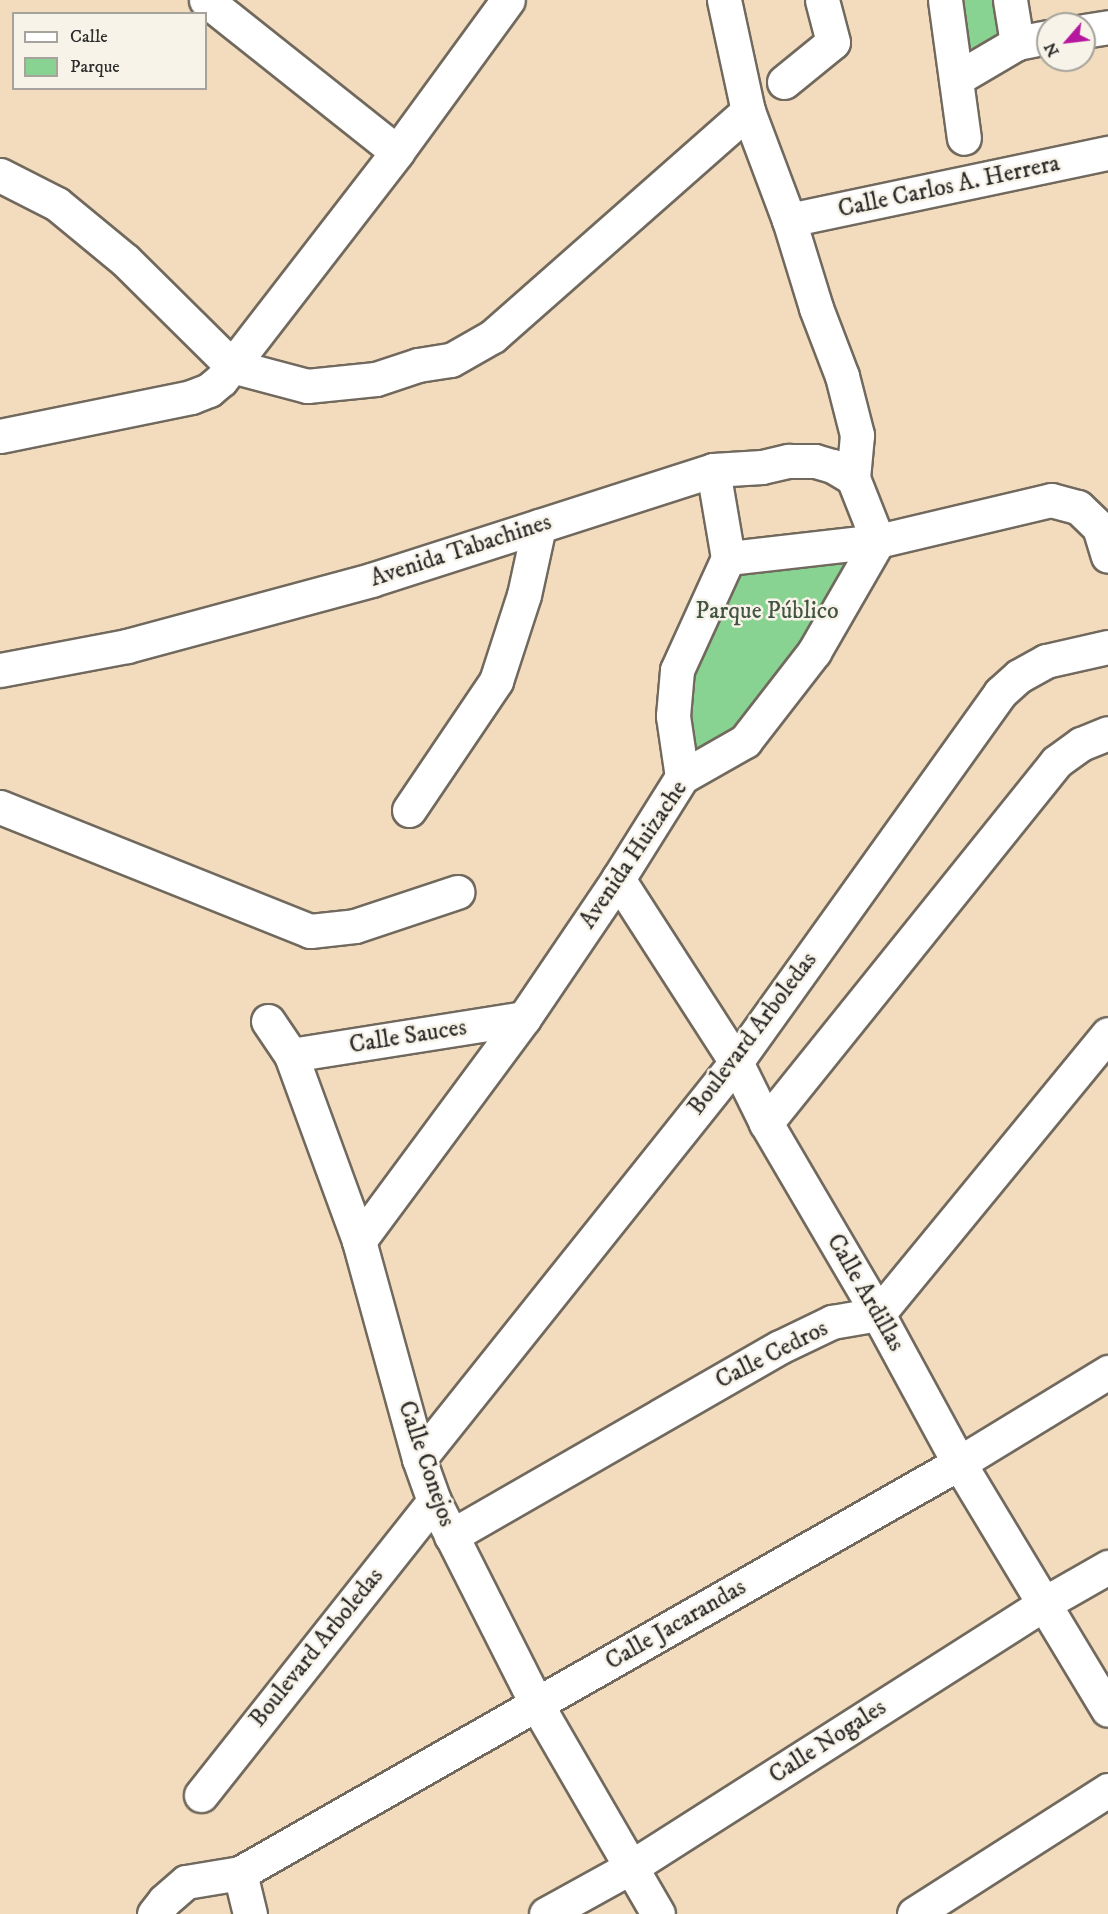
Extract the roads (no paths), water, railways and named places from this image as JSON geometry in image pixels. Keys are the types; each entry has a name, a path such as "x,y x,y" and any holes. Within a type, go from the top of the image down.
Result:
{"street":[{"path":"206,0 397,152"},
{"path":"0,436 191,397 209,390 232,366 397,152 508,0"},
{"path":"724,0 748,111 789,220 816,308 842,375 857,435 853,478 878,541"},
{"path":"784,82 833,42 822,0"},
{"path":"945,0 964,138"},
{"path":"956,79 1033,40 1010,0"},
{"path":"0,176 57,204 125,260 232,366 307,386 376,379 418,365 451,360 493,336 748,111"},
{"name":"Calle Carlos A. Herrera","path":"789,220 1108,153"},
{"name":"Avenida Tabachines","path":"0,670 127,646 371,580 713,470 762,467 789,461 815,461 833,466 853,478"},
{"path":"682,777 673,716 677,670 728,558 713,470"},
{"path":"728,558 878,541 1051,500 1078,507 1099,528 1108,556"},
{"path":"409,810 496,681 524,595 539,526"},
{"name":"Avenida Huizache","path":"359,1241 524,1018 618,879 682,777 746,741 814,652 878,541"},
{"name":"Boulevard Arboledas","path":"419,1459 736,1062 1000,693 1018,676 1046,661 1108,647"},
{"path":"766,1123 1056,762 1081,744 1108,732"},
{"path":"0,807 310,931 355,926 457,892"},
{"name":"Calle Ardillas","path":"618,879 736,1062 766,1123 878,1314 959,1463 1108,1710"},
{"name":"Calle Sauces","path":"291,1055 524,1018"},
{"name":"Calle Conejos","path":"268,1021 291,1055 359,1241 419,1459 434,1501 537,1705 658,1914"},
{"path":"878,1314 1108,1034"},
{"name":"Calle Cedros","path":"451,1536 780,1347 832,1322 878,1314"},
{"name":"Calle Jacarandas","path":"240,1873 959,1463 1108,1372"},
{"name":"Boulevard Arboledas","path":"201,1795 434,1501"},
{"name":"Calle Nogales","path":"546,1914 631,1867 1045,1603 1108,1567"},
{"path":"914,1914 1108,1790"},
{"path":"154,1914 164,1900 186,1882 240,1873 250,1914"}],"park label":[{"name":"Parque Público","path":"767,612"}]}
